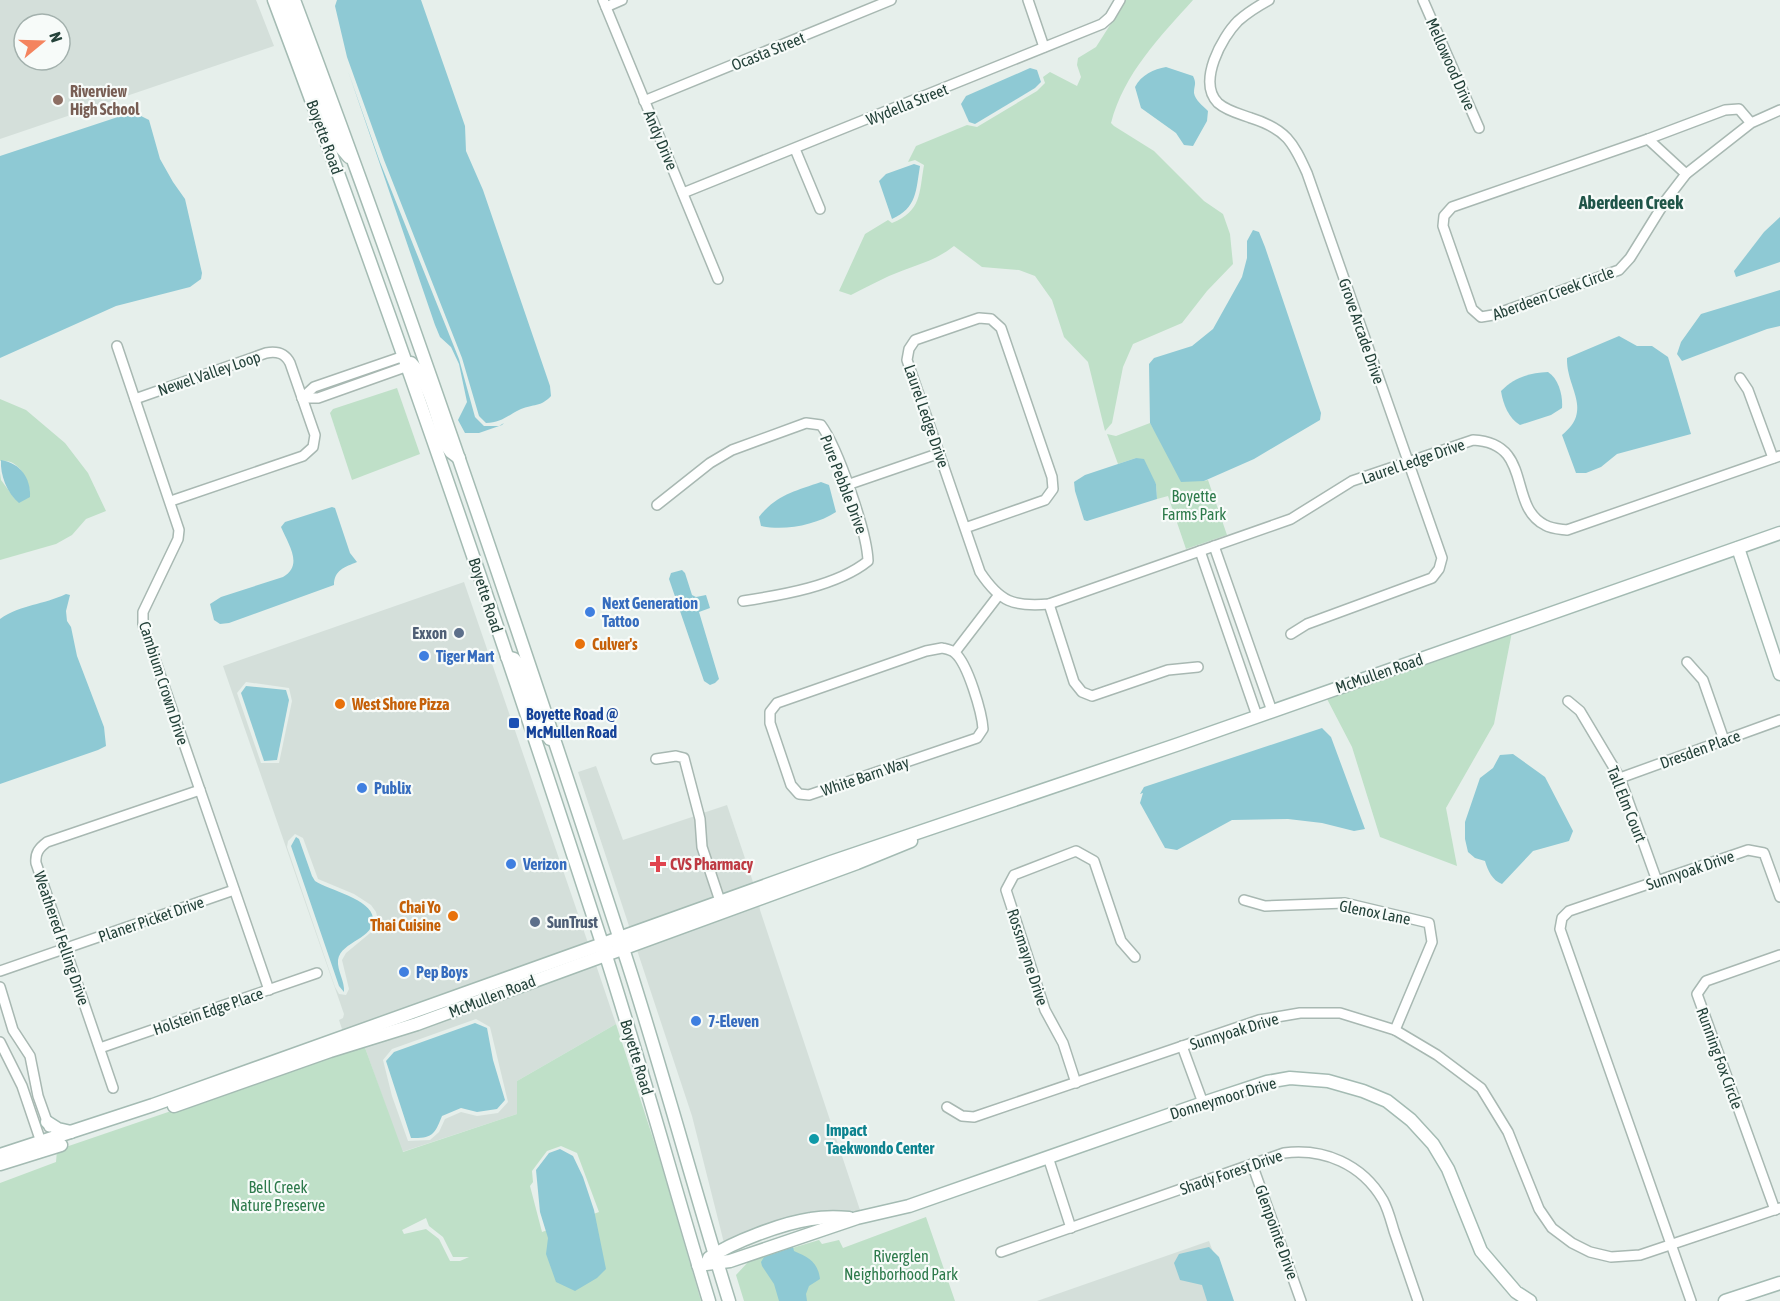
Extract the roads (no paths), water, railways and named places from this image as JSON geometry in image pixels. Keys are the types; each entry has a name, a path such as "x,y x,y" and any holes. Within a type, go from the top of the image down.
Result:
{"street":[{"name":"Boyette Road","path":"274,0 406,360 507,657 603,948 709,1301"},
{"path":"279,0 286,6 334,135 347,154 355,161"},
{"name":"Boyette Road","path":"294,0 355,161 517,626 621,942 729,1301"},
{"path":"605,3 622,0"},
{"name":"Ocasta Street","path":"644,101 891,0"},
{"path":"1028,0 1044,47"},
{"name":"Wydella Street","path":"683,193 1102,24 1110,17 1120,0"},
{"name":"Grove Arcade Drive","path":"1269,0 1250,10 1236,23 1216,54 1209,81 1211,91 1218,102 1232,112 1278,129 1295,145 1307,173 1442,558 1439,569 1432,578 1307,624 1291,634"},
{"name":"Mellowood Drive","path":"1423,0 1479,128"},
{"name":"Andy Drive","path":"605,3 718,279"},
{"name":"Aberdeen Creek Circle","path":"1751,123 1739,109 1725,110 1648,140 1452,207 1444,216 1443,226 1472,309 1481,317 1493,315 1619,270 1630,258 1666,200 1686,174 1751,123 1780,110"},
{"path":"1648,140 1686,174"},
{"path":"795,149 820,209"},
{"name":"Laurel Ledge Drive","path":"965,528 1045,500 1053,489 1052,477 1001,328 991,319 979,318 915,340 909,348 907,360 980,572 998,596 1028,606 1049,604 1291,519 1352,482 1473,440 1486,441 1503,449 1510,458 1531,514 1543,525 1567,530 1777,457"},
{"name":"Cambium Crown Drive","path":"117,346 171,501 179,534 143,612 142,621 269,990"},
{"name":"Newel Valley Loop","path":"135,399 272,352 284,355 288,359 302,398 315,435 313,447 309,452 171,501"},
{"path":"302,398 318,398 406,360 418,371 426,387 448,449 460,459"},
{"path":"1740,378 1748,390 1777,457"},
{"name":"Pure Pebble Drive","path":"657,505 710,462 732,450 806,423 821,425 830,436 847,485 867,545 868,561 856,571 790,594 743,601"},
{"path":"847,485 940,453"},
{"name":"McMullen Road","path":"0,1164 73,1132 621,942 978,812 1780,533"},
{"path":"1214,546 1272,711"},
{"path":"1738,548 1780,674"},
{"path":"1200,551 1257,716"},
{"path":"955,652 998,596"},
{"path":"1049,604 1074,682 1083,692 1092,696 1168,670 1198,667"},
{"path":"517,626 507,657 514,659 519,665 538,720 546,735 557,747"},
{"name":"White Barn Way","path":"942,648 955,652 964,665 982,716 983,729 976,738 809,795 800,794 791,785 770,723 770,712 777,703 926,651 942,648"},
{"path":"1687,662 1703,680 1724,740"},
{"name":"Tall Elm Court","path":"1568,701 1580,711 1620,778 1657,881"},
{"name":"Dresden Place","path":"1620,778 1780,720"},
{"path":"656,759 676,756 684,758 700,819 702,847 720,901"},
{"name":"Weathered Felling Drive","path":"113,1088 36,863 36,855 47,842 200,790"},
{"name":"McMullen Road","path":"621,942 720,901 897,843"},
{"name":"Sunnyoak Drive","path":"1691,1301 1560,929 1562,918 1569,911 1748,850 1764,853 1780,897"},
{"name":"Rossmayne Drive","path":"1076,1083 1062,1042 1045,1010 1006,890 1014,875 1076,851 1094,861 1121,941 1135,957"},
{"name":"Planer Picket Drive","path":"0,971 234,890"},
{"name":"Glenox Lane","path":"1244,900 1265,906 1345,903 1429,923 1432,942 1395,1030"},
{"name":"McMullen Road","path":"0,1155 48,1144 417,1024 603,948"},
{"name":"Running Fox Circle","path":"1777,1209 1697,994 1706,981 1780,955"},
{"name":"Holstein Edge Place","path":"100,1048 317,973"},
{"path":"0,987 13,1030 30,1056 38,1096 47,1122 48,1144"},
{"name":"Sunnyoak Drive","path":"947,1107 962,1116 974,1117 1259,1020 1300,1013 1340,1013 1395,1030 1437,1054 1482,1088 1508,1132 1539,1209 1552,1228 1572,1243 1590,1252 1611,1257 1640,1255 1777,1209"},
{"path":"0,1042 48,1144"},
{"path":"1182,1046 1203,1102"},
{"name":"Donneymoor Drive","path":"698,1265 716,1258 730,1261 857,1218 909,1206 1203,1102 1267,1082 1290,1078 1328,1081 1364,1091 1387,1101 1411,1120 1433,1144 1448,1169 1481,1251 1516,1292 1530,1301"},
{"path":"47,1122 58,1129 73,1132"},
{"name":"Shady Forest Drive","path":"1001,1252 1284,1153 1301,1151 1336,1158 1352,1167 1370,1182 1384,1201 1418,1301"},
{"path":"1048,1157 1071,1228"},
{"name":"Glenpointe Drive","path":"1252,1164 1301,1301"},
{"path":"1725,1301 1780,1283"}],"water":[{"path":"337,0 421,0 465,126 466,151 483,190 550,386 551,396 544,402 521,409 496,422 486,423 479,416 462,358 384,160 347,57 335,6"},
{"path":"1166,67 1193,76 1195,96 1208,111 1207,121 1193,146 1184,145 1176,133 1141,108 1135,87 1148,73"},
{"path":"1030,68 1037,70 1041,82 1035,88 975,124 969,122 961,104 966,96"},
{"path":"348,71 380,162 459,359 475,417 484,426 499,426 504,423 502,425 479,433 465,433 458,420 467,402 459,364 451,347 440,337 435,325"},
{"path":"133,112 149,120 160,159 185,199 202,273 201,279 190,287 116,306 0,358 0,156"},
{"path":"914,164 920,166 914,197 911,204 900,215 892,219 879,181 886,174"},
{"path":"1780,217 1780,262 1736,277 1734,271 1764,232"},
{"path":"1253,230 1259,232 1265,247 1321,413 1320,420 1254,459 1204,481 1181,482 1150,423 1149,364 1154,358 1192,346 1213,329 1242,277 1247,258 1247,241"},
{"path":"1780,290 1780,326 1682,361 1677,354 1681,342 1701,314"},
{"path":"1619,336 1637,346 1652,346 1668,357 1691,434 1617,454 1601,467 1586,473 1576,473 1562,435 1576,417 1577,408 1567,358"},
{"path":"1548,372 1560,388 1562,408 1551,415 1520,425 1507,411 1501,391 1523,377"},
{"path":"1136,458 1144,459 1156,484 1157,499 1084,520 1074,482 1085,475"},
{"path":"1,460 14,464 23,473 29,484 30,497 19,503 11,494 3,478"},
{"path":"821,482 829,485 836,512 800,526 780,528 761,526 759,517 772,504 787,495"},
{"path":"335,508 350,553 357,562 338,572 334,585 229,623 220,624 214,620 210,604 221,597 283,577 293,567 290,547 281,527 285,522"},
{"path":"682,570 692,595 696,597 706,595 710,608 699,612 719,679 710,685 704,681 669,579 671,573"},
{"path":"66,594 70,595 66,611 67,621 71,627 77,656 104,727 106,746 0,784 0,619 16,610"},
{"path":"246,686 286,690 289,700 277,760 264,761 241,693"},
{"path":"1322,728 1331,737 1365,829 1354,831 1322,823 1288,819 1232,820 1177,850 1165,848 1140,803 1143,793 1140,794 1144,787"},
{"path":"1513,754 1545,777 1573,831 1569,841 1533,851 1502,884 1491,875 1485,861 1475,858 1468,852 1465,822 1480,778 1493,768 1500,755"},
{"path":"296,837 299,839 315,881 357,900 371,911 373,918 369,931 345,948 338,960 344,992 339,986 291,846"},
{"path":"475,1023 487,1028 493,1060 505,1100 497,1109 477,1112 461,1108 442,1116 437,1128 428,1136 411,1138 386,1061 394,1052"},
{"path":"560,1149 573,1156 583,1177 594,1210 606,1269 597,1278 575,1291 556,1282 546,1254 548,1238 540,1212 536,1170 549,1153"},
{"path":"793,1247 794,1251 812,1261 820,1279 809,1286 806,1294 807,1301 779,1301 774,1284 761,1262 764,1257"},
{"path":"1209,1247 1219,1257 1234,1301 1207,1301 1202,1285 1180,1280 1174,1263 1179,1254"}],"place":[{"name":"Riverview High School","path":"58,100"},
{"name":"Next Generation Tattoo","path":"590,612"},
{"name":"Exxon","path":"459,633"},
{"name":"Culver's","path":"580,644"},
{"name":"Tiger Mart","path":"424,656"},
{"name":"West Shore Pizza","path":"340,704"},
{"name":"Boyette Road @ McMullen Road","path":"514,723"},
{"name":"Publix","path":"362,788"},
{"name":"Verizon","path":"511,864"},
{"name":"CVS Pharmacy","path":"658,864"},
{"name":"Chai Yo Thai Cuisine","path":"453,916"},
{"name":"SunTrust","path":"535,922"},
{"name":"Pep Boys","path":"404,972"},
{"name":"7-Eleven","path":"696,1021"},
{"name":"Impact Taekwondo Center","path":"814,1139"}],"district":[{"name":"Aberdeen Creek","path":"1631,203"}],"park label":[{"name":"Boyette Farms Park","path":"1194,505"},
{"name":"Bell Creek Nature Preserve","path":"278,1196"},
{"name":"Riverglen Neighborhood Park","path":"901,1265"}]}
